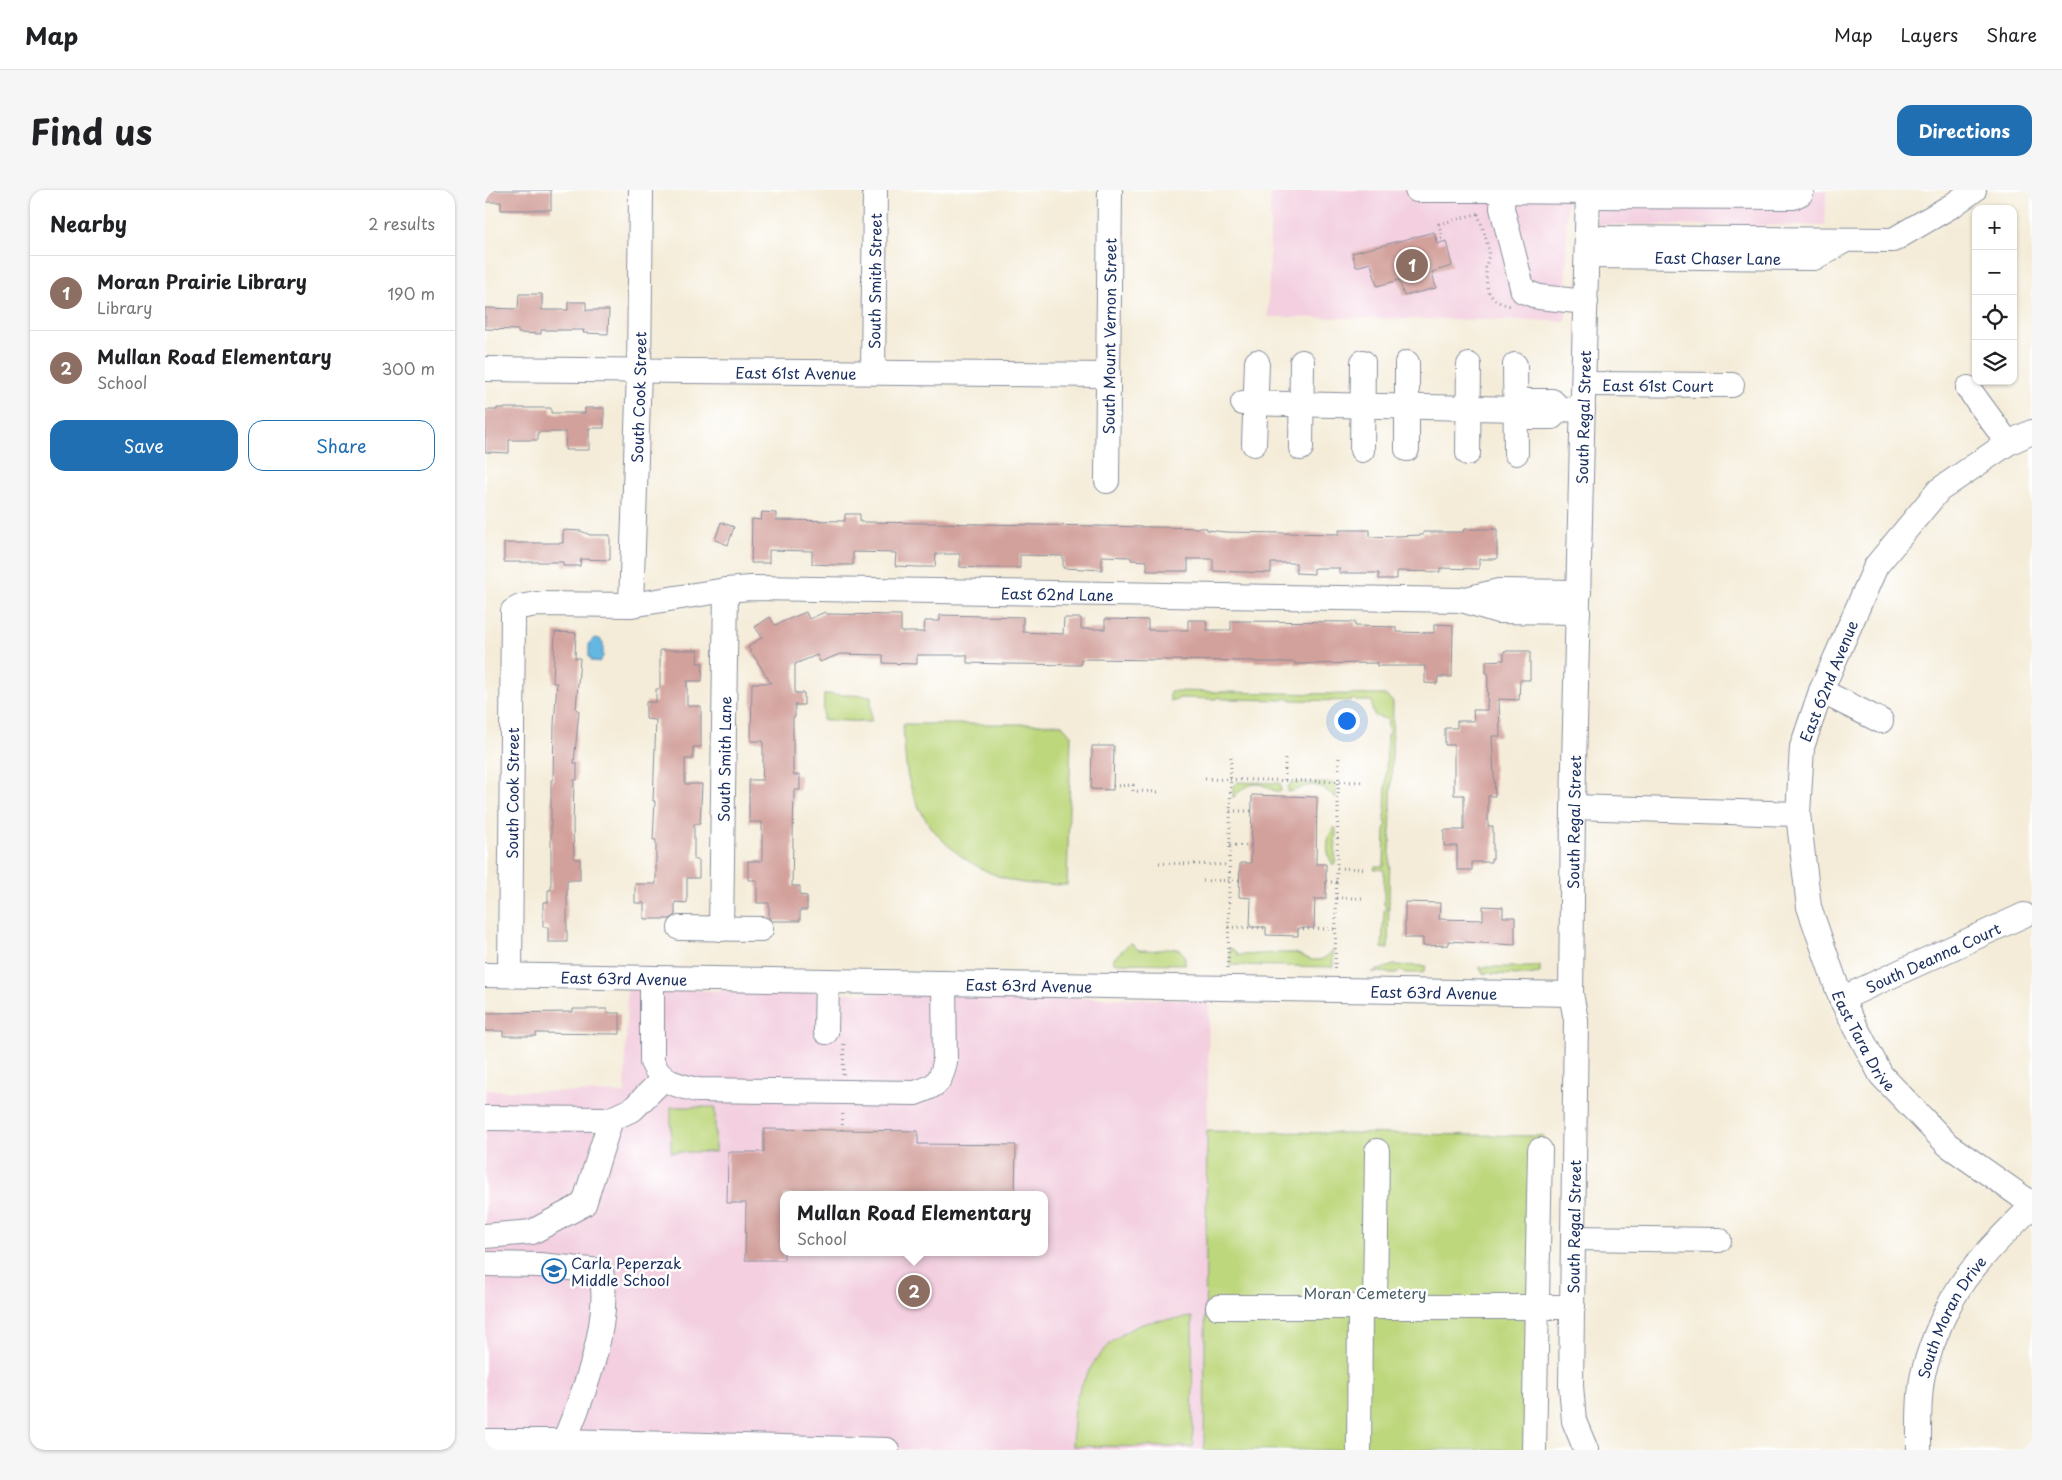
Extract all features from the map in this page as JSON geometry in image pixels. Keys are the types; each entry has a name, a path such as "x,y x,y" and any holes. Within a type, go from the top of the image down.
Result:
{"street":[{"name":"South Cook Street","path":"510,975 513,611 520,607 537,604 631,605 639,371 641,190"},
{"name":"South Smith Street","path":"873,372 875,190"},
{"name":"South Mount Vernon Street","path":"1107,481 1109,190"},
{"path":"1417,190 1503,190 1588,193 1773,193 1793,197 1801,194 1802,190"},
{"path":"1503,190 1502,208 1523,291 1539,297 1586,302"},
{"name":"East Chaser Lane","path":"1587,247 1814,258 1846,240 1893,240 1953,205 1972,191"},
{"name":"South Regal Street","path":"1586,1450 1574,1421 1571,1385 1576,1020 1571,994 1573,807 1588,193"},
{"path":"1254,444 1249,403 1257,362"},
{"path":"1301,448 1302,362"},
{"path":"1362,450 1363,362"},
{"path":"1407,363 1407,450"},
{"path":"1468,453 1469,365"},
{"path":"1515,365 1518,408 1515,453"},
{"name":"East 61st Avenue","path":"485,369 1107,375"},
{"name":"East 61st Court","path":"1584,384 1731,385"},
{"path":"1968,388 2008,443"},
{"path":"1249,403 1518,408 1528,401 1552,401 1560,409 1583,410"},
{"name":"East 62nd Avenue","path":"1799,814 1801,747 1821,692 1877,566 1939,490 2008,443 2032,432"},
{"name":"East 62nd Lane","path":"631,605 655,600 751,588 1462,600 1499,591 1579,602"},
{"name":"South Smith Lane","path":"721,929 726,590"},
{"name":"East 62nd Lane","path":"1462,600 1498,611 1526,612 1579,602"},
{"path":"1821,692 1881,720"},
{"path":"1573,807 1799,814"},
{"name":"East Tara Drive","path":"1799,814 1809,907 1841,999 1881,1075 1948,1145 2032,1205"},
{"name":"South Deanna Court","path":"1841,999 2024,914"},
{"path":"680,928 761,929"},
{"name":"East 63rd Avenue","path":"485,975 1571,994"},
{"path":"652,978 652,1062 656,1073 663,1079 697,1090 915,1093 929,1089 938,1082 943,1073 945,1062 944,983"},
{"path":"827,981 835,1032"},
{"path":"485,1118 611,1119 633,1109 663,1079"},
{"path":"485,1236 532,1232 584,1204 611,1119"},
{"path":"1535,1450 1540,1150"},
{"path":"1359,1450 1377,1151"},
{"name":"South Moran Drive","path":"1919,1450 1919,1423 1924,1371 1941,1324 1964,1281 1987,1252 2032,1205"},
{"path":"1574,1238 1719,1240"},
{"path":"485,1264 539,1265 601,1271 604,1282 602,1320 583,1397 565,1441"},
{"path":"1218,1307 1573,1307"},
{"path":"485,1441 565,1441 887,1450"}],"path":[{"path":"1435,239 1442,238 1439,224 1485,212"},
{"path":"1227,968 1231,755"},
{"path":"1285,755 1285,780"},
{"path":"1335,969 1339,756"},
{"path":"1205,779 1364,782"},
{"path":"1113,786 1133,786 1133,791 1160,792"},
{"path":"1230,810 1252,810"},
{"path":"1230,845 1251,846"},
{"path":"1159,863 1229,865"},
{"path":"1337,868 1363,869"},
{"path":"1203,881 1240,880"},
{"path":"1326,882 1337,882"},
{"path":"1336,898 1362,898"},
{"path":"1228,927 1265,928"},
{"path":"1298,929 1336,929"},
{"path":"835,1032 843,1091 843,1130"}],"shaded area":[{"path":"1271,190 1567,190 1566,321 1268,317"},
{"path":"1597,190 1826,190 1825,226 1597,225"},
{"path":"627,989 1209,1000 1204,1450 485,1450 485,1090 625,1093"}],"green space":[{"path":"1170,691 1385,695 1393,702 1388,949 1382,948 1384,911 1386,908 1384,904 1384,870 1374,869 1375,866 1384,866 1385,827 1387,825 1385,821 1387,735 1389,732 1387,719 1375,716 1372,710 1372,701 1356,701 1355,699 1350,701 1289,700 1287,698 1283,700 1223,699 1219,697 1216,699 1181,698 1170,701"},
{"path":"824,694 871,696 871,722 823,720"},
{"path":"903,724 1061,724 1071,735 1067,885 1011,881 972,863 945,842 924,816 910,785"},
{"path":"1237,782 1280,783 1281,791 1274,791 1261,784 1256,784 1243,789 1233,798 1233,786"},
{"path":"1292,783 1333,783 1336,787 1336,798 1325,790 1313,785 1288,792 1288,786"},
{"path":"1334,828 1336,828 1335,863 1333,865 1327,846"},
{"path":"1130,943 1139,950 1177,949 1183,954 1185,964 1116,963 1112,960"},
{"path":"1230,948 1237,952 1238,955 1292,953 1314,960 1323,959 1333,950 1333,967 1230,965"},
{"path":"1394,965 1426,966 1423,973 1403,973 1401,971 1395,973 1372,972"},
{"path":"1540,965 1540,973 1527,975 1491,974 1489,972 1483,974 1479,967 1531,967"},
{"path":"671,1107 715,1107 715,1152 671,1152"},
{"name":"Moran Cemetery","path":"1207,1131 1544,1136 1539,1450 1204,1450"},
{"path":"1192,1317 1193,1447 1072,1446 1073,1417 1076,1400 1086,1375 1102,1352 1122,1334 1146,1323"}],"water":[{"path":"594,638 600,639 603,643 603,657 599,662 592,661 589,656 589,643"}],"building":[{"path":"485,190 551,190 551,210 501,210 501,202 485,202"},
{"path":"1434,232 1437,244 1446,241 1452,266 1432,272 1436,288 1404,296 1399,280 1377,286 1371,263 1356,267 1352,253"},
{"path":"519,294 542,294 542,310 568,310 568,302 586,302 586,310 609,310 608,334 583,333 584,330 541,330 541,334 518,333 518,330 485,329 485,308 518,309"},
{"path":"497,408 551,408 551,413 585,413 585,408 604,408 604,428 589,428 589,450 565,450 566,432 538,432 538,440 509,440 509,453 485,452 485,410 497,410"},
{"path":"762,512 776,513 776,520 845,521 845,514 860,514 860,522 1207,528 1207,530 1226,532 1339,534 1339,530 1370,530 1370,537 1423,535 1423,532 1463,532 1464,529 1497,529 1497,559 1479,559 1479,569 1440,568 1440,572 1397,571 1397,579 1379,579 1379,573 1339,573 1339,568 1314,568 1314,574 1296,573 1296,563 1271,563 1271,573 1213,571 1213,559 1188,559 1188,571 1147,571 1147,561 1131,560 1131,557 1102,556 1102,570 1063,568 1063,556 1020,555 1020,568 960,567 960,554 936,554 935,567 895,566 896,553 853,552 853,565 812,564 812,551 769,550 769,563 751,563 752,519 761,520"},
{"path":"721,522 734,527 728,545 715,540"},
{"path":"563,530 581,531 590,535 610,535 610,560 581,559 580,566 563,566 563,562 504,562 504,543 563,543"},
{"path":"806,612 809,619 825,612 826,614 901,615 901,632 924,632 925,621 940,621 940,615 1023,617 1023,632 1063,634 1064,618 1081,618 1081,629 1105,629 1105,619 1148,620 1148,630 1188,630 1188,620 1206,620 1207,630 1231,630 1231,621 1355,622 1355,626 1396,627 1396,632 1434,633 1434,624 1453,625 1452,677 1438,677 1437,684 1425,683 1425,666 1377,666 1377,663 1295,664 1295,662 1255,661 1081,659 1081,665 1006,664 967,663 967,655 917,655 917,664 883,663 883,655 840,654 820,662 817,655 795,664 795,693 804,693 804,705 795,705 795,717 793,717 793,775 800,775 800,790 794,790 792,886 800,886 800,895 807,896 807,910 800,910 800,921 772,921 769,918 769,903 757,903 757,880 748,880 748,861 762,861 762,822 749,822 749,780 762,780 763,765 763,741 751,741 752,683 771,683 748,647 762,637 755,627 770,617 775,625"},
{"path":"555,632 576,633 575,658 580,658 576,709 579,711 574,763 577,763 577,780 574,780 573,827 574,859 580,859 580,880 567,880 567,942 548,942 548,927 543,927 543,902 548,902 548,890 551,890 551,780 553,780 557,683 553,683"},
{"path":"660,650 698,650 697,663 703,663 702,681 687,681 687,706 701,706 701,747 693,747 693,759 685,759 685,784 702,784 700,824 694,824 694,860 699,860 699,878 687,878 687,903 675,902 675,916 670,919 644,919 644,903 635,903 635,884 656,884 656,840 653,840 655,801 653,801 656,720 646,719 646,702 656,702 656,689 660,689"},
{"path":"1504,651 1530,651 1530,680 1520,680 1519,700 1499,699 1500,736 1492,736 1495,796 1488,796 1488,826 1493,826 1493,859 1491,859 1491,862 1472,862 1472,870 1457,870 1457,846 1444,846 1444,830 1464,830 1464,795 1454,795 1454,745 1445,745 1445,728 1457,728 1457,721 1474,721 1473,710 1487,710 1488,673 1486,673 1486,661 1504,660"},
{"path":"1092,746 1114,746 1113,790 1091,789"},
{"path":"1252,795 1317,797 1316,864 1326,864 1326,899 1315,899 1314,928 1298,928 1298,936 1266,935 1266,927 1250,927 1251,898 1239,897 1240,863 1251,863"},
{"path":"1405,902 1440,903 1439,919 1483,920 1483,906 1503,907 1503,917 1515,917 1515,945 1448,941 1448,945 1423,946 1423,938 1405,938"},
{"path":"573,1009 607,1009 607,1013 620,1013 620,1034 536,1033 536,1036 503,1036 503,1031 485,1031 485,1013 573,1012"},
{"path":"764,1129 918,1131 918,1144 1016,1145 1015,1191 780,1191 780,1256 784,1256 784,1260 745,1260 746,1203 727,1203 728,1152 764,1152"}],"place":[{"name":"Moran Prairie Library","path":"1412,265"},
{"name":"Carla Peperzak Middle School","path":"554,1271"},
{"name":"Mullan Road Elementary","path":"914,1291"}]}
